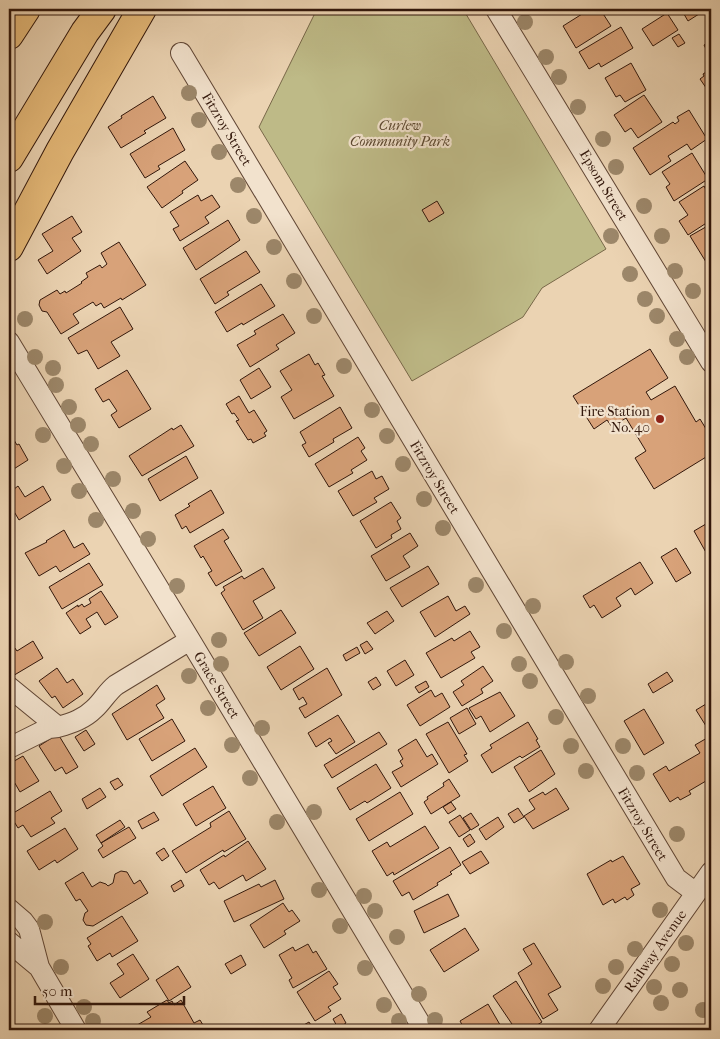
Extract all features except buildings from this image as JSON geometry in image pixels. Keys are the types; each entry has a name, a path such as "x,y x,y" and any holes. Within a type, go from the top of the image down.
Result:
{"highway":[{"path":"9,35 26,9"},
{"path":"9,158 60,72 102,9"},
{"path":"9,247 60,150 142,9"}],"street":[{"name":"Epsom Street","path":"496,9 711,362"},
{"name":"Fitzroy Street","path":"181,53 676,878 696,893"},
{"name":"Grace Street","path":"9,342 424,1030"},
{"path":"9,748 49,728 80,720 95,709 116,685 190,640"},
{"path":"9,687 58,727"},
{"name":"Railway Avenue","path":"599,1030 711,872"},
{"path":"9,909 29,929 39,967 76,1030"},
{"path":"9,942 39,967"}],"green space":[{"name":"Curlew Community Park","path":"319,9 463,9 606,249 542,288 523,317 412,381 259,127 316,11"}],"place":[{"name":"Fire Station No. 40","path":"660,419"}]}
